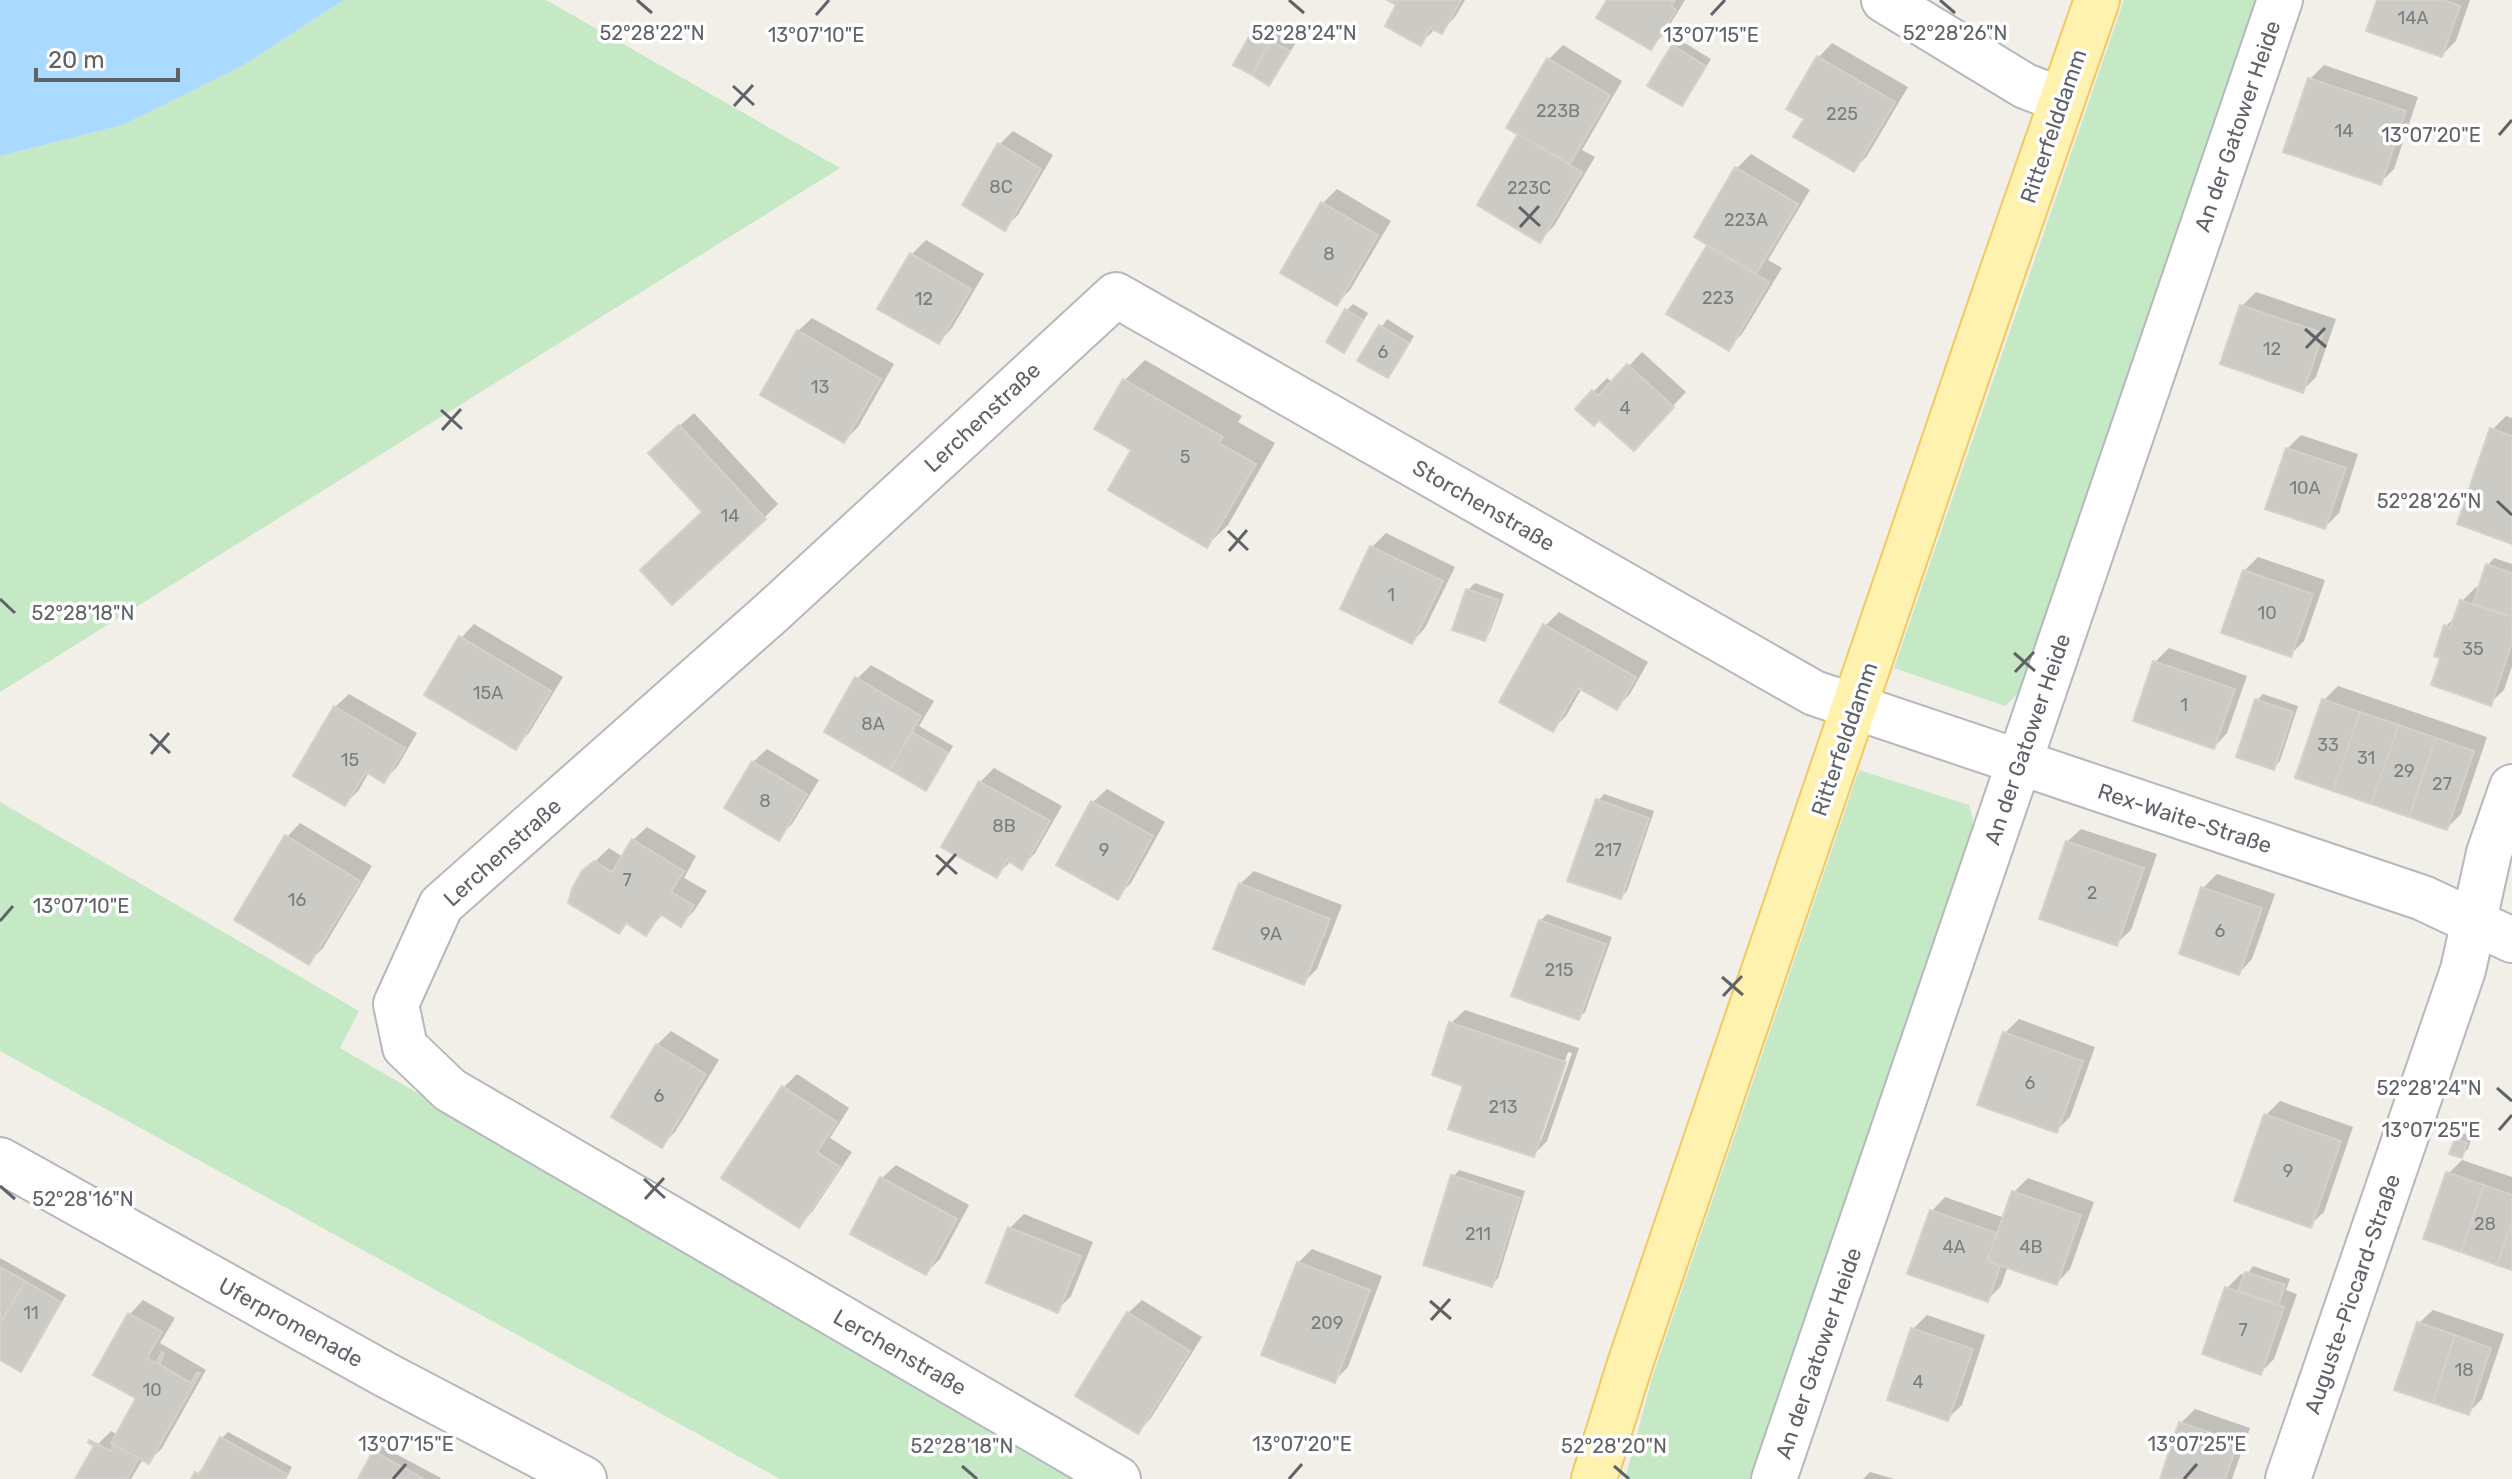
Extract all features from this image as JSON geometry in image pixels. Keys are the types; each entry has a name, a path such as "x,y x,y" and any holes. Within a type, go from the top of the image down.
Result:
{"main road":[{"name":"Ritterfelddamm","path":"1594,1479 1635,1349 2097,0"}],"street":[{"path":"1884,0 2025,86 2062,100"},
{"name":"An der Gatower Heide","path":"1774,1479 2280,0"},
{"name":"Storchenstraße","path":"1116,295 1814,693 1855,707"},
{"name":"Lerchenstraße","path":"1116,295 771,613 441,905 396,1004 405,1047 450,1090 1118,1479"},
{"name":"Rex-Waite-Straße","path":"1855,707 2423,898 2494,931"},
{"name":"Auguste-Piccard-Straße","path":"2288,1479 2463,970 2494,931 2489,853 2512,787"},
{"name":"Uferpromenade","path":"0,1160 386,1375 584,1479"}],"green space":[{"path":"344,0 546,0 840,168 0,692 0,156 123,125 242,66"},
{"path":"2124,0 2260,0 2021,691 2005,706 1894,668"},
{"path":"1859,770 1969,805 1973,836 1753,1479 1625,1479 1653,1375"},
{"path":"0,802 359,1011 340,1048 1083,1479 780,1479 0,1051"}],"water":[{"path":"0,0 344,0 242,66 123,125 0,156"}],"building":[{"path":"1387,0 1461,0 1442,34 1430,28 1421,46 1385,26 1396,5"},
{"path":"1607,0 1675,0 1671,6 1676,10 1651,50 1596,18"},
{"path":"2377,0 2444,0 2460,6 2442,57 2366,31"},
{"path":"1253,30 1271,41 1252,75 1233,65"},
{"path":"1271,41 1290,51 1269,86 1252,75"},
{"path":"1672,45 1706,66 1682,106 1647,86"},
{"path":"1817,56 1895,102 1854,172 1793,137 1804,119 1786,109"},
{"path":"1547,58 1610,95 1570,164 1506,128"},
{"path":"2308,78 2406,111 2381,185 2283,152"},
{"path":"1518,134 1582,172 1540,243 1477,205"},
{"path":"998,143 1041,169 1005,231 962,205"},
{"path":"1735,167 1798,204 1756,274 1694,237"},
{"path":"1321,202 1378,235 1337,306 1280,273"},
{"path":"1707,245 1769,282 1729,351 1666,314"},
{"path":"910,253 971,289 939,344 877,309"},
{"path":"2240,305 2323,333 2303,393 2220,364"},
{"path":"1345,309 1363,320 1344,353 1326,342"},
{"path":"1379,325 1409,343 1388,378 1357,361"},
{"path":"797,330 881,379 844,443 760,395"},
{"path":"1627,364 1674,407 1634,451 1599,420 1594,426 1575,409 1592,390 1598,396"},
{"path":"1123,379 1223,437 1219,443 1256,464 1207,548 1108,490 1131,450 1094,429"},
{"path":"679,425 766,519 672,605 640,570 702,512 648,453"},
{"path":"2490,428 2512,436 2512,544 2457,524"},
{"path":"2286,448 2346,468 2325,529 2265,509"},
{"path":"1370,546 1443,581 1412,644 1340,609"},
{"path":"2486,564 2512,573 2512,617 2473,604"},
{"path":"2243,570 2313,594 2291,657 2221,633"},
{"path":"1466,589 1499,600 1485,641 1452,630"},
{"path":"2460,600 2512,617 2512,642 2491,706 2431,685 2440,658 2434,656 2444,625 2450,628"},
{"path":"1543,624 1636,677 1617,710 1578,688 1553,732 1499,702"},
{"path":"459,636 551,691 516,750 424,695"},
{"path":"2153,661 2235,689 2214,749 2133,721"},
{"path":"855,677 921,716 890,770 824,732"},
{"path":"2255,699 2293,712 2274,770 2236,757"},
{"path":"2322,699 2360,712 2333,791 2295,778"},
{"path":"334,706 405,748 384,783 366,772 345,806 293,776"},
{"path":"2360,712 2399,725 2371,804 2333,791"},
{"path":"2399,725 2436,738 2409,817 2371,804"},
{"path":"912,732 948,753 926,791 890,770"},
{"path":"2436,738 2474,751 2447,830 2409,817"},
{"path":"752,761 807,794 779,841 724,808"},
{"path":"979,781 1050,821 1022,870 1007,860 997,878 941,847"},
{"path":"1596,799 1649,818 1621,899 1567,881"},
{"path":"1091,801 1153,836 1118,900 1056,865"},
{"path":"285,835 360,881 309,965 234,920"},
{"path":"632,839 684,871 671,892 694,905 681,927 660,914 646,936 626,923 619,934 568,903 582,871 594,861 612,872"},
{"path":"2066,841 2144,868 2117,946 2039,919"},
{"path":"1239,883 1330,919 1304,985 1213,949"},
{"path":"2201,887 2262,908 2239,975 2179,954"},
{"path":"1539,920 1606,944 1579,1020 1511,996"},
{"path":"1449,1022 1566,1062 1534,1157 1448,1129 1463,1086 1432,1075"},
{"path":"2003,1032 2083,1061 2057,1133 1977,1105"},
{"path":"656,1044 706,1074 662,1148 611,1117"},
{"path":"782,1086 837,1122 817,1152 840,1167 799,1228 721,1178"},
{"path":"2264,1114 2341,1141 2311,1228 2234,1201"},
{"path":"2455,1139 2467,1143 2462,1158 2449,1154"},
{"path":"2446,1172 2484,1185 2461,1252 2423,1239"},
{"path":"1451,1175 1520,1198 1492,1287 1423,1265"},
{"path":"880,1177 957,1219 926,1275 850,1234"},
{"path":"2484,1185 2512,1195 2512,1223 2497,1265 2461,1252"},
{"path":"2012,1191 2081,1215 2057,1285 1987,1261"},
{"path":"1930,1210 1997,1233 1987,1261 2000,1266 1988,1302 1907,1274"},
{"path":"2512,1223 2512,1270 2497,1265"},
{"path":"1008,1227 1081,1256 1058,1313 986,1283"},
{"path":"1297,1262 1370,1290 1335,1383 1261,1355"},
{"path":"0,1267 25,1281 0,1324"},
{"path":"2245,1272 2285,1285 2278,1305 2238,1291"},
{"path":"25,1281 61,1302 21,1372 0,1360 0,1324"},
{"path":"2225,1287 2284,1307 2261,1375 2202,1354"},
{"path":"1127,1312 1190,1351 1138,1434 1075,1396"},
{"path":"128,1313 162,1332 147,1358 156,1363 162,1352 164,1354 159,1364 191,1383 197,1372 200,1373 149,1464 111,1443 136,1398 93,1375"},
{"path":"2417,1322 2455,1335 2433,1403 2394,1390"},
{"path":"1911,1328 1973,1349 1948,1421 1887,1400"},
{"path":"2455,1335 2491,1348 2469,1415 2433,1403"},
{"path":"2179,1422 2238,1442 2225,1479 2160,1479"},
{"path":"220,1437 287,1474 284,1479 191,1479 195,1472 199,1475"},
{"path":"89,1440 110,1451 114,1445 139,1458 127,1479 75,1479 94,1446 88,1443"},
{"path":"373,1451 424,1479 358,1479"}]}
